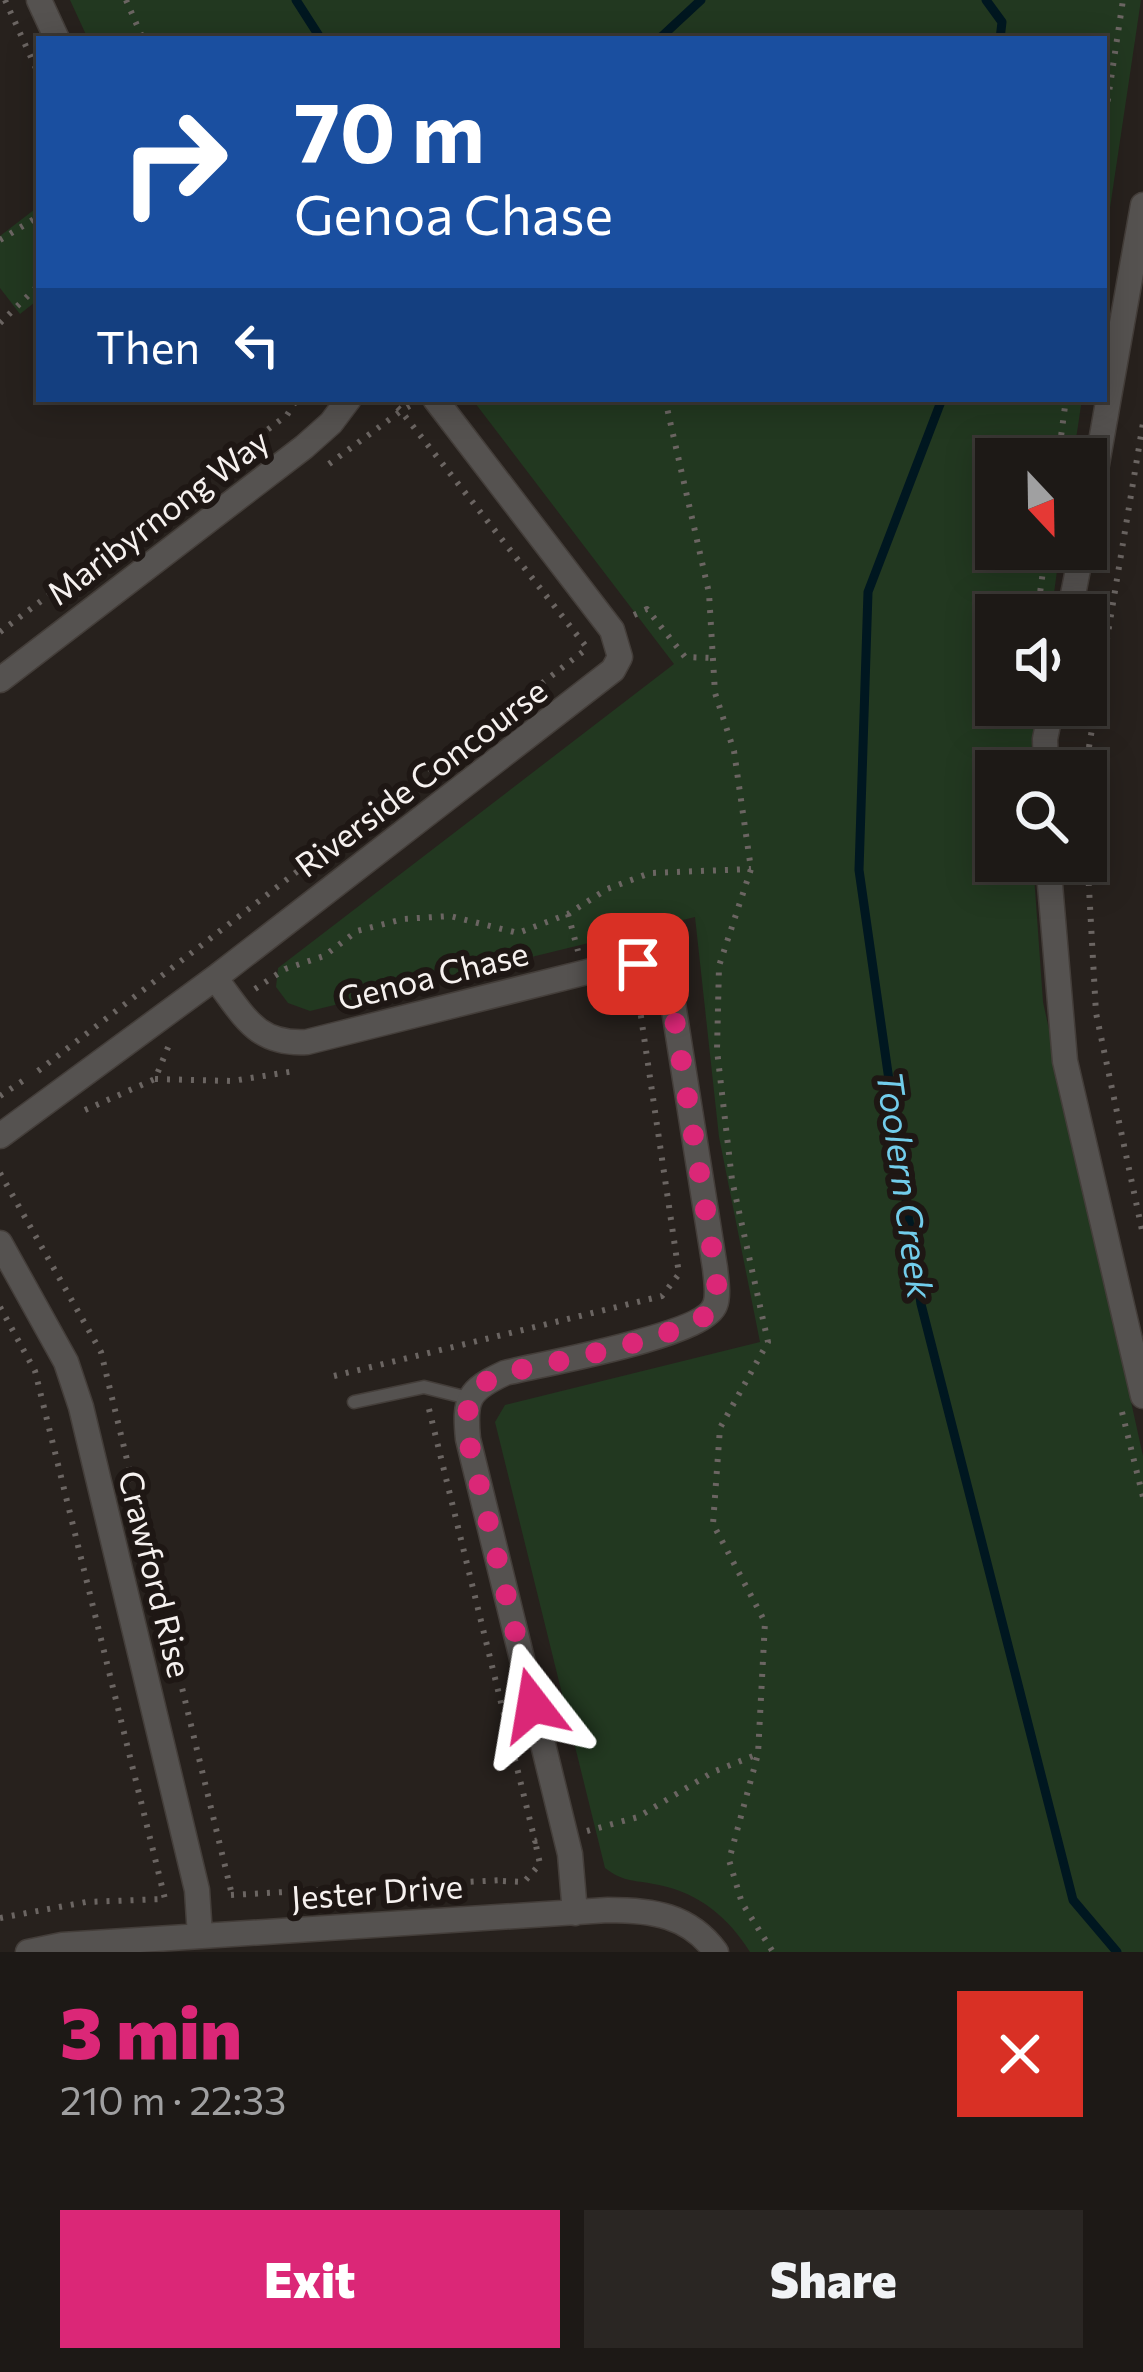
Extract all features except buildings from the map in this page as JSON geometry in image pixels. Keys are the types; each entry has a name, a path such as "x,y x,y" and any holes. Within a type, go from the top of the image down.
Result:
{"street":[{"path":"39,0 56,36"},
{"path":"1104,438 1137,282 1143,205"},
{"name":"Maribyrnong Way","path":"0,680 304,448 347,402"},
{"name":"Riverside Concourse","path":"0,1136 215,978 613,670 620,657 612,630 437,402"},
{"path":"1050,882 1065,1061 1143,1396"},
{"name":"Genoa Chase","path":"215,978 249,1023 268,1039 284,1043 307,1042 583,972 638,964 654,970 670,991 715,1268 716,1305 710,1314 676,1332 505,1373 468,1397"},
{"name":"Crawford Rise","path":"0,1243 66,1362 81,1407 197,1897 200,1936"},
{"path":"468,1397 468,1439 566,1837 574,1913"},
{"name":"Jester Drive","path":"28,1952 62,1945 645,1910 679,1919 706,1938 716,1952"}],"lane":[{"path":"354,1402 424,1387 468,1397"}],"path":[{"path":"5,0 36,68"},
{"path":"127,0 142,36"},
{"path":"1107,105 1123,0"},
{"path":"0,240 36,218"},
{"path":"0,323 36,288"},
{"path":"0,632 286,416 295,402"},
{"path":"392,402 588,649"},
{"path":"401,410 416,402"},
{"path":"1061,438 1066,402"},
{"path":"1088,750 1143,423"},
{"path":"235,1003 280,971 324,956 357,931 403,919 450,916 518,933 650,873 751,869"},
{"path":"1089,882 1096,1013 1143,1235"},
{"path":"568,914 583,972"},
{"path":"334,1376 662,1295 679,1274 639,1003 618,987"},
{"path":"155,1079 232,1081 312,1069"},
{"path":"0,1306 35,1371 165,1899"},
{"path":"566,1837 638,1817 713,1772 758,1754"},
{"path":"0,1918 86,1902 503,1880"}],"green space":[{"path":"70,0 1141,0 1107,228 1107,36 87,36"},
{"path":"36,208 36,301 20,314 0,288 0,236"},
{"path":"474,402 1082,402 1076,438 975,438 975,570 1057,570 1054,594 975,594 975,726 1035,726 1031,750 975,750 975,882 1034,882 1043,1002 1143,1456 1143,1952 750,1952 733,1928 700,1901 674,1889 625,1879 605,1868 495,1422 505,1405 760,1342 719,1137 695,917 310,1011 288,1003 276,987 278,968 674,664"}],"waterway":[{"name":"Toolern Creek","path":"296,0 319,36"},
{"name":"Toolern Creek","path":"662,36 701,0"},
{"name":"Toolern Creek","path":"986,0 1002,22 1000,36"},
{"name":"Toolern Creek","path":"941,402 868,592 859,870 921,1304 1073,1900 1117,1952"}],"route":[{"path":"533,1705 468,1439 468,1397 505,1373 690,1327 716,1305 715,1268 674,1008 665,981 638,964"}]}
